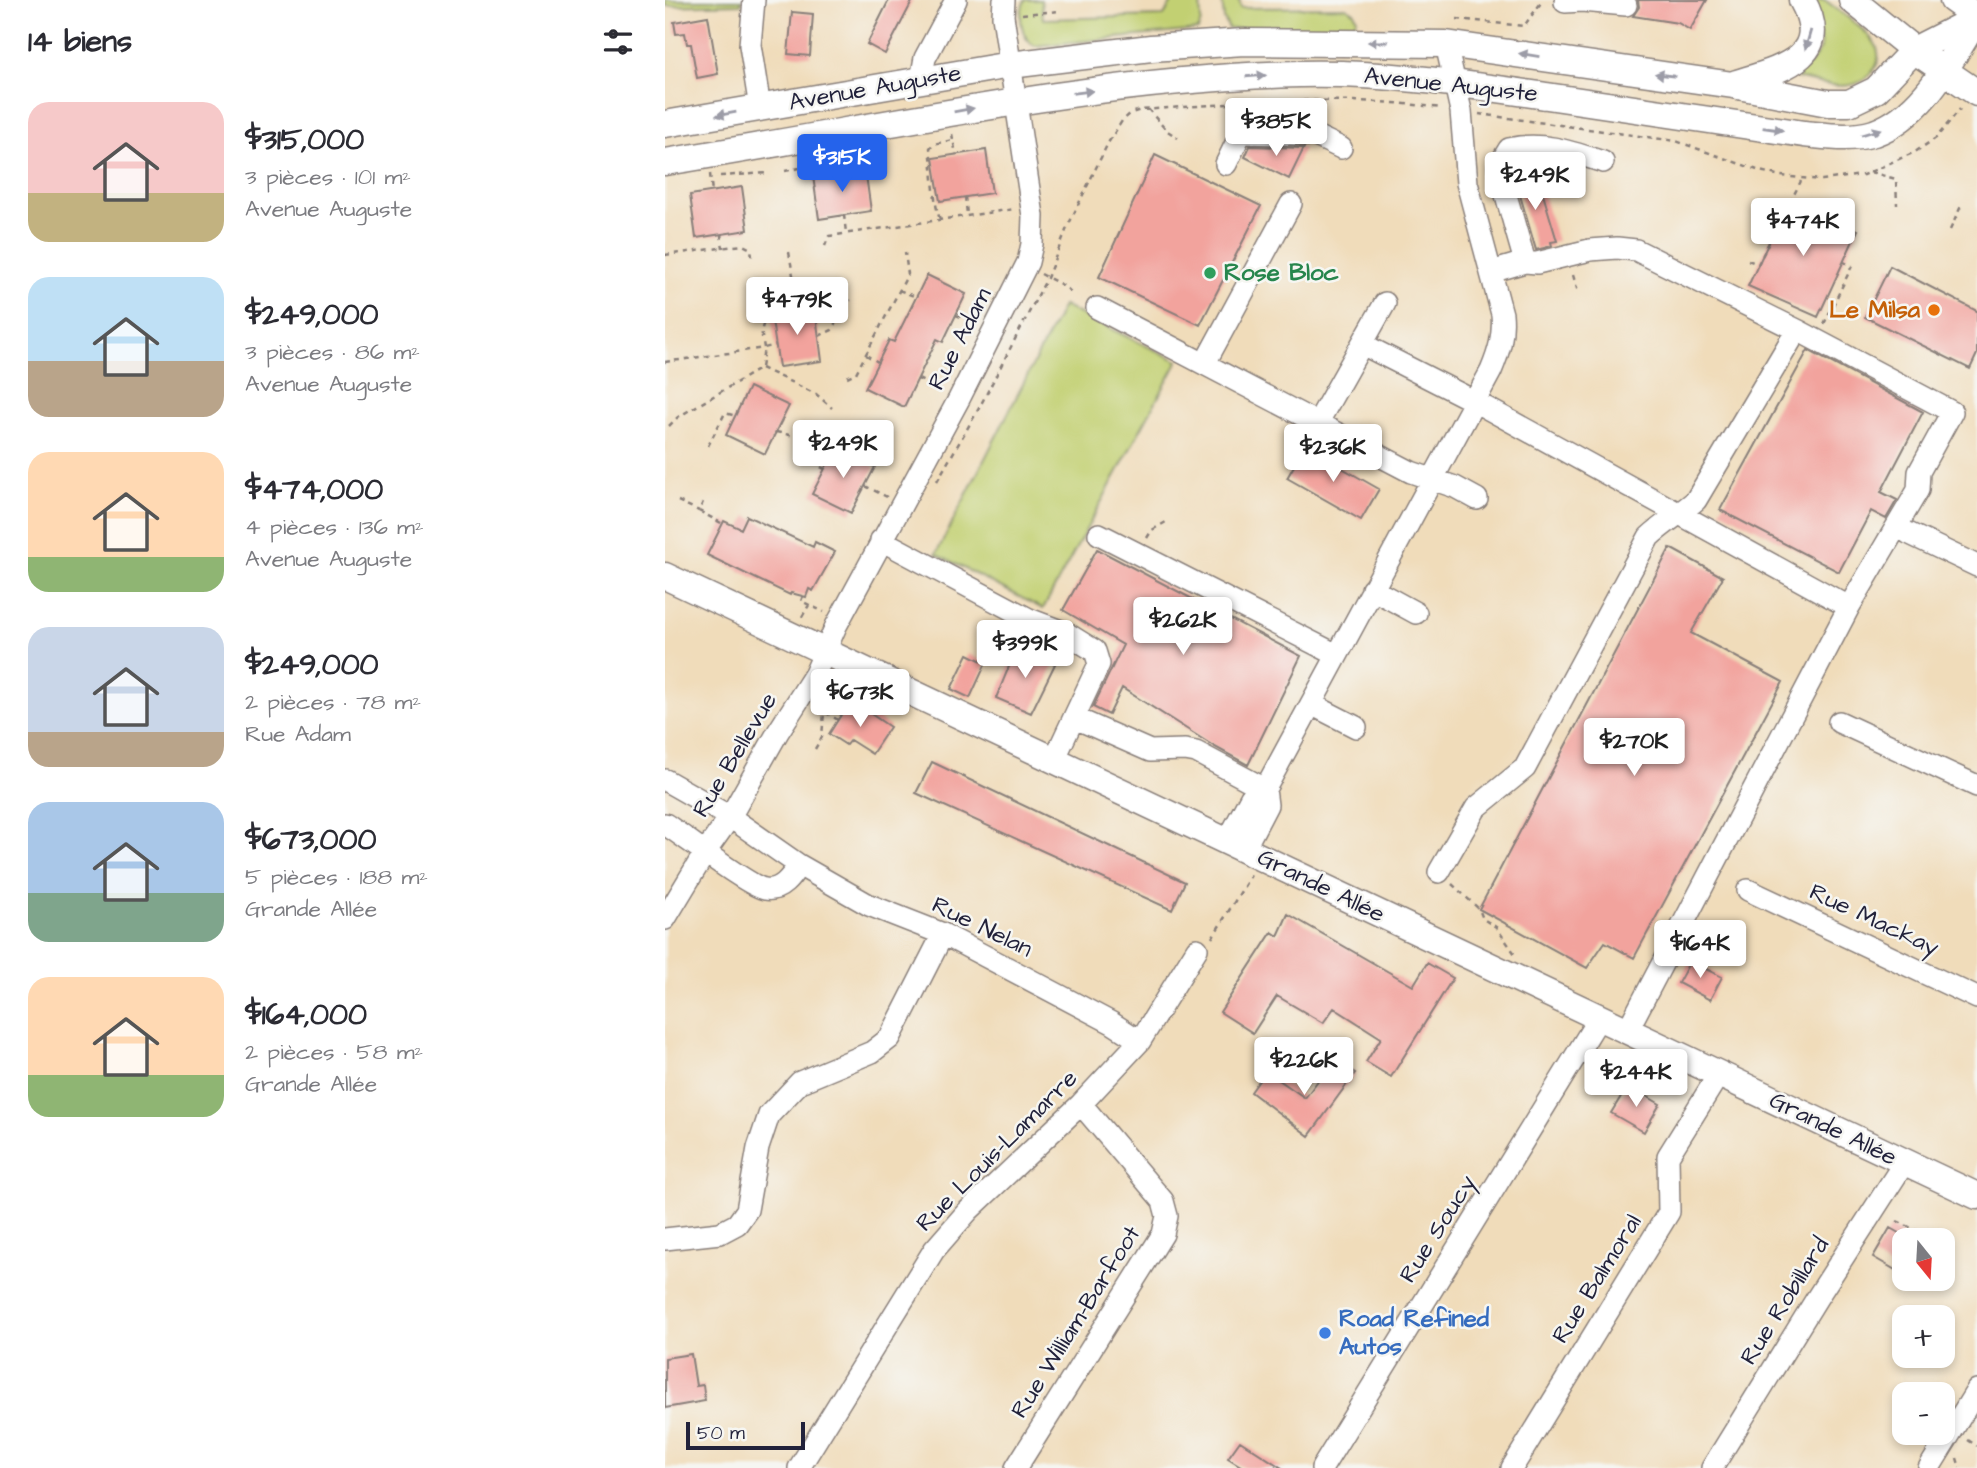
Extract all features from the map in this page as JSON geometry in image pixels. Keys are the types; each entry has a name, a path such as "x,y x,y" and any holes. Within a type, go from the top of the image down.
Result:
{"main road":[{"path":"1733,85 1781,69 1802,56 1809,45 1812,29 1802,0"},
{"path":"1852,0 1943,70 1968,101"},
{"path":"1953,0 1977,18"},
{"name":"Avenue Auguste","path":"665,124 1010,65 1126,50 1212,43 1446,44 1733,85 1828,103 1849,103 1876,90 1914,50 1977,18"},
{"name":"Avenue Auguste","path":"665,162 1016,102 1145,86 1300,74 1402,76 1804,134 1845,137 1873,133 1910,111 1943,70 1977,18"},
{"name":"Grande Allée","path":"665,576 1054,760 1242,854 1627,1031 1904,1163 1974,1189"}],"street":[{"path":"754,0 750,45 760,108"},
{"path":"921,80 925,58 956,0"},
{"path":"1565,2 1626,5"},
{"name":"Rue Adam","path":"825,652 881,540 1017,287 1030,256 1033,216 1004,8"},
{"path":"1242,854 1251,797 1265,789 1495,361 1503,332 1502,314 1467,183 1461,111 1446,44"},
{"path":"1226,164 1241,133 1314,135 1341,148"},
{"path":"1525,262 1498,166 1509,149 1527,145 1564,149 1603,162"},
{"path":"1205,363 1291,204"},
{"path":"1491,272 1525,262 1537,263 1590,250 1636,250 1797,330 1952,412 1919,472 1918,490 1849,607 1627,1031"},
{"path":"1318,422 1385,303"},
{"path":"1097,308 1404,468 1477,499"},
{"path":"1439,872 1476,808 1525,768 1649,537 1665,521 1680,514 1696,500 1797,330"},
{"path":"1362,344 1474,401 1849,607"},
{"path":"1908,533 1977,566"},
{"path":"1099,534 1337,655"},
{"path":"881,540 1028,619 1066,633 1095,651 1099,664 1054,760"},
{"path":"1372,589 1416,613"},
{"name":"Rue Bellevue","path":"665,919 730,817 825,652"},
{"path":"1311,704 1356,727"},
{"path":"1075,718 1150,751 1196,752 1265,789"},
{"path":"1839,722 1977,786"},
{"name":"Rue Nelan","path":"665,780 730,817 799,865 869,905 943,934 1112,1023 1140,1041"},
{"path":"665,824 740,876 764,889 782,885 799,865"},
{"name":"Rue Mackay","path":"1748,890 1977,998"},
{"path":"665,1239 720,1233 737,1224 747,1210 758,1148 769,1115 800,1082 872,1052 890,1038 943,934"},
{"name":"Rue Louis-Lamarre","path":"799,1468 950,1228 1081,1104 1140,1041 1204,945"},
{"name":"Rue Soucy","path":"1322,1468 1599,1018"},
{"name":"Rue Balmoral","path":"1512,1468 1669,1212 1668,1156 1719,1074"},
{"name":"Rue William-Barfoot","path":"1016,1468 1163,1234 1167,1216 1163,1201 1152,1186 1081,1104"},
{"name":"Rue Robillard","path":"1712,1468 1904,1163"},
{"path":"1929,1468 1977,1390"}],"path":[{"path":"1457,19 1524,26 1543,0"},
{"path":"1004,8 1061,11"},
{"name":"Avenue Auguste","path":"1141,110 1203,104 1304,100 1432,107"},
{"name":"Avenue Auguste","path":"1486,115 1676,141 1760,171 1802,179 1834,179 1870,172 1925,148 1968,101"},
{"path":"1148,109 1166,130 1178,138"},
{"name":"Rue Adam","path":"936,483 978,410 1047,278 1067,228 1114,134 1126,117 1141,110"},
{"path":"951,128 956,154"},
{"path":"940,220 935,206 930,148 933,144 953,140"},
{"path":"832,148 835,173"},
{"path":"785,171 833,161"},
{"path":"709,169 712,192"},
{"path":"1870,172 1896,179 1897,205"},
{"path":"710,177 769,173"},
{"path":"1748,260 1758,264 1802,179"},
{"path":"965,197 968,216"},
{"path":"1950,230 1962,204"},
{"path":"825,246 829,236 1017,209"},
{"path":"844,215 846,234"},
{"path":"721,234 723,248"},
{"path":"665,255 743,245 751,249 752,257"},
{"path":"789,252 797,304"},
{"path":"847,377 856,373 908,274 905,253"},
{"path":"1816,340 1852,266 1844,262"},
{"path":"1047,278 1066,287 1073,295"},
{"path":"899,290 916,297"},
{"path":"819,336 832,330 845,303 851,300"},
{"path":"761,368 763,326 771,312 797,304 824,302 843,308"},
{"path":"956,315 979,325"},
{"path":"665,362 776,345"},
{"path":"865,355 878,362"},
{"path":"761,368 816,394 832,408"},
{"path":"669,426 678,417 761,368"},
{"path":"918,379 944,391"},
{"path":"708,446 725,413 736,416"},
{"path":"776,432 817,441 816,462 825,469"},
{"path":"865,486 888,497"},
{"path":"678,501 723,524"},
{"path":"699,511 703,502"},
{"path":"803,596 801,601 825,613"},
{"path":"800,622 809,605"},
{"path":"817,707 838,720"},
{"path":"815,749 822,737 824,712"},
{"path":"1204,945 1242,854"},
{"path":"1439,872 1479,909 1483,919 1496,927 1513,953 1523,959"},
{"path":"1898,1221 1912,1228"},
{"path":"1964,1437 1977,1446"}],"green space":[{"path":"665,0 742,0 741,4 665,6"},
{"path":"1025,0 1041,0 1043,19 1164,16 1173,0 1200,0 1201,21 1198,30 1035,46 1023,32 1021,12"},
{"path":"1222,0 1239,0 1241,8 1346,7 1354,12 1357,19 1350,28 1229,29 1224,19"},
{"path":"1814,0 1825,0 1857,25 1876,45 1878,62 1868,77 1859,82 1839,86 1796,78 1795,73 1812,62 1821,48"},
{"path":"1063,306 1178,361 1043,609 936,554"}],"building":[{"path":"889,0 913,0 885,54 867,44"},
{"path":"1638,0 1707,0 1690,30 1678,23 1633,16 1639,7"},
{"path":"792,12 813,14 810,56 788,54"},
{"path":"708,16 718,74 697,78 691,44 687,44 685,33 676,34 674,22"},
{"path":"1250,146 1304,148 1289,179 1245,157"},
{"path":"986,150 992,193 940,201 933,158"},
{"path":"1155,155 1261,206 1200,325 1099,277"},
{"path":"1525,167 1533,193 1542,191 1557,241 1551,242 1552,246 1536,250 1513,171"},
{"path":"865,168 871,211 819,219 813,176"},
{"path":"742,187 748,230 696,238 690,195"},
{"path":"1789,200 1858,230 1818,317 1748,286"},
{"path":"1890,266 1977,311 1977,354 1970,369 1865,317"},
{"path":"927,275 966,294 943,342 937,339 904,407 865,388 889,340 894,342"},
{"path":"815,308 822,361 779,367 771,314"},
{"path":"1808,350 1923,412 1881,492 1897,500 1886,519 1871,511 1839,572 1720,510"},
{"path":"749,387 789,406 765,454 726,435"},
{"path":"836,447 875,467 851,513 812,494"},
{"path":"1305,447 1379,489 1361,520 1287,478"},
{"path":"747,516 813,547 815,542 835,552 813,591 809,589 806,597 791,593 790,595 707,555 724,521 741,529"},
{"path":"1670,548 1723,577 1691,633 1783,682 1634,958 1605,942 1587,968 1479,909"},
{"path":"1097,549 1301,656 1248,765 1122,688 1109,715 1093,707 1123,645 1063,610"},
{"path":"1017,647 1055,664 1031,713 996,698"},
{"path":"968,654 986,663 970,698 951,689"},
{"path":"848,704 863,713 865,710 890,727 872,754 850,740 846,745 829,734"},
{"path":"932,762 1185,882 1172,910 916,793"},
{"path":"1288,914 1413,986 1427,963 1453,978 1391,1077 1366,1062 1381,1038 1334,1008 1323,1023 1277,996 1253,1033 1220,1012 1272,932 1278,936"},
{"path":"1690,961 1722,977 1710,1000 1678,983"},
{"path":"1334,1059 1355,1073 1309,1136 1251,1092 1266,1071 1305,1098"},
{"path":"1628,1085 1660,1104 1644,1132 1611,1113"},
{"path":"1890,1228 1892,1229 1892,1268 1873,1257"},
{"path":"691,1354 696,1386 703,1385 705,1401 665,1408 665,1358"},
{"path":"1240,1441 1282,1468 1244,1468 1228,1458"}],"place":[{"name":"Rose Bloc","path":"1210,273"},
{"name":"Le Milsa","path":"1934,310"},
{"name":"Road Refined Autos","path":"1325,1333"}]}
